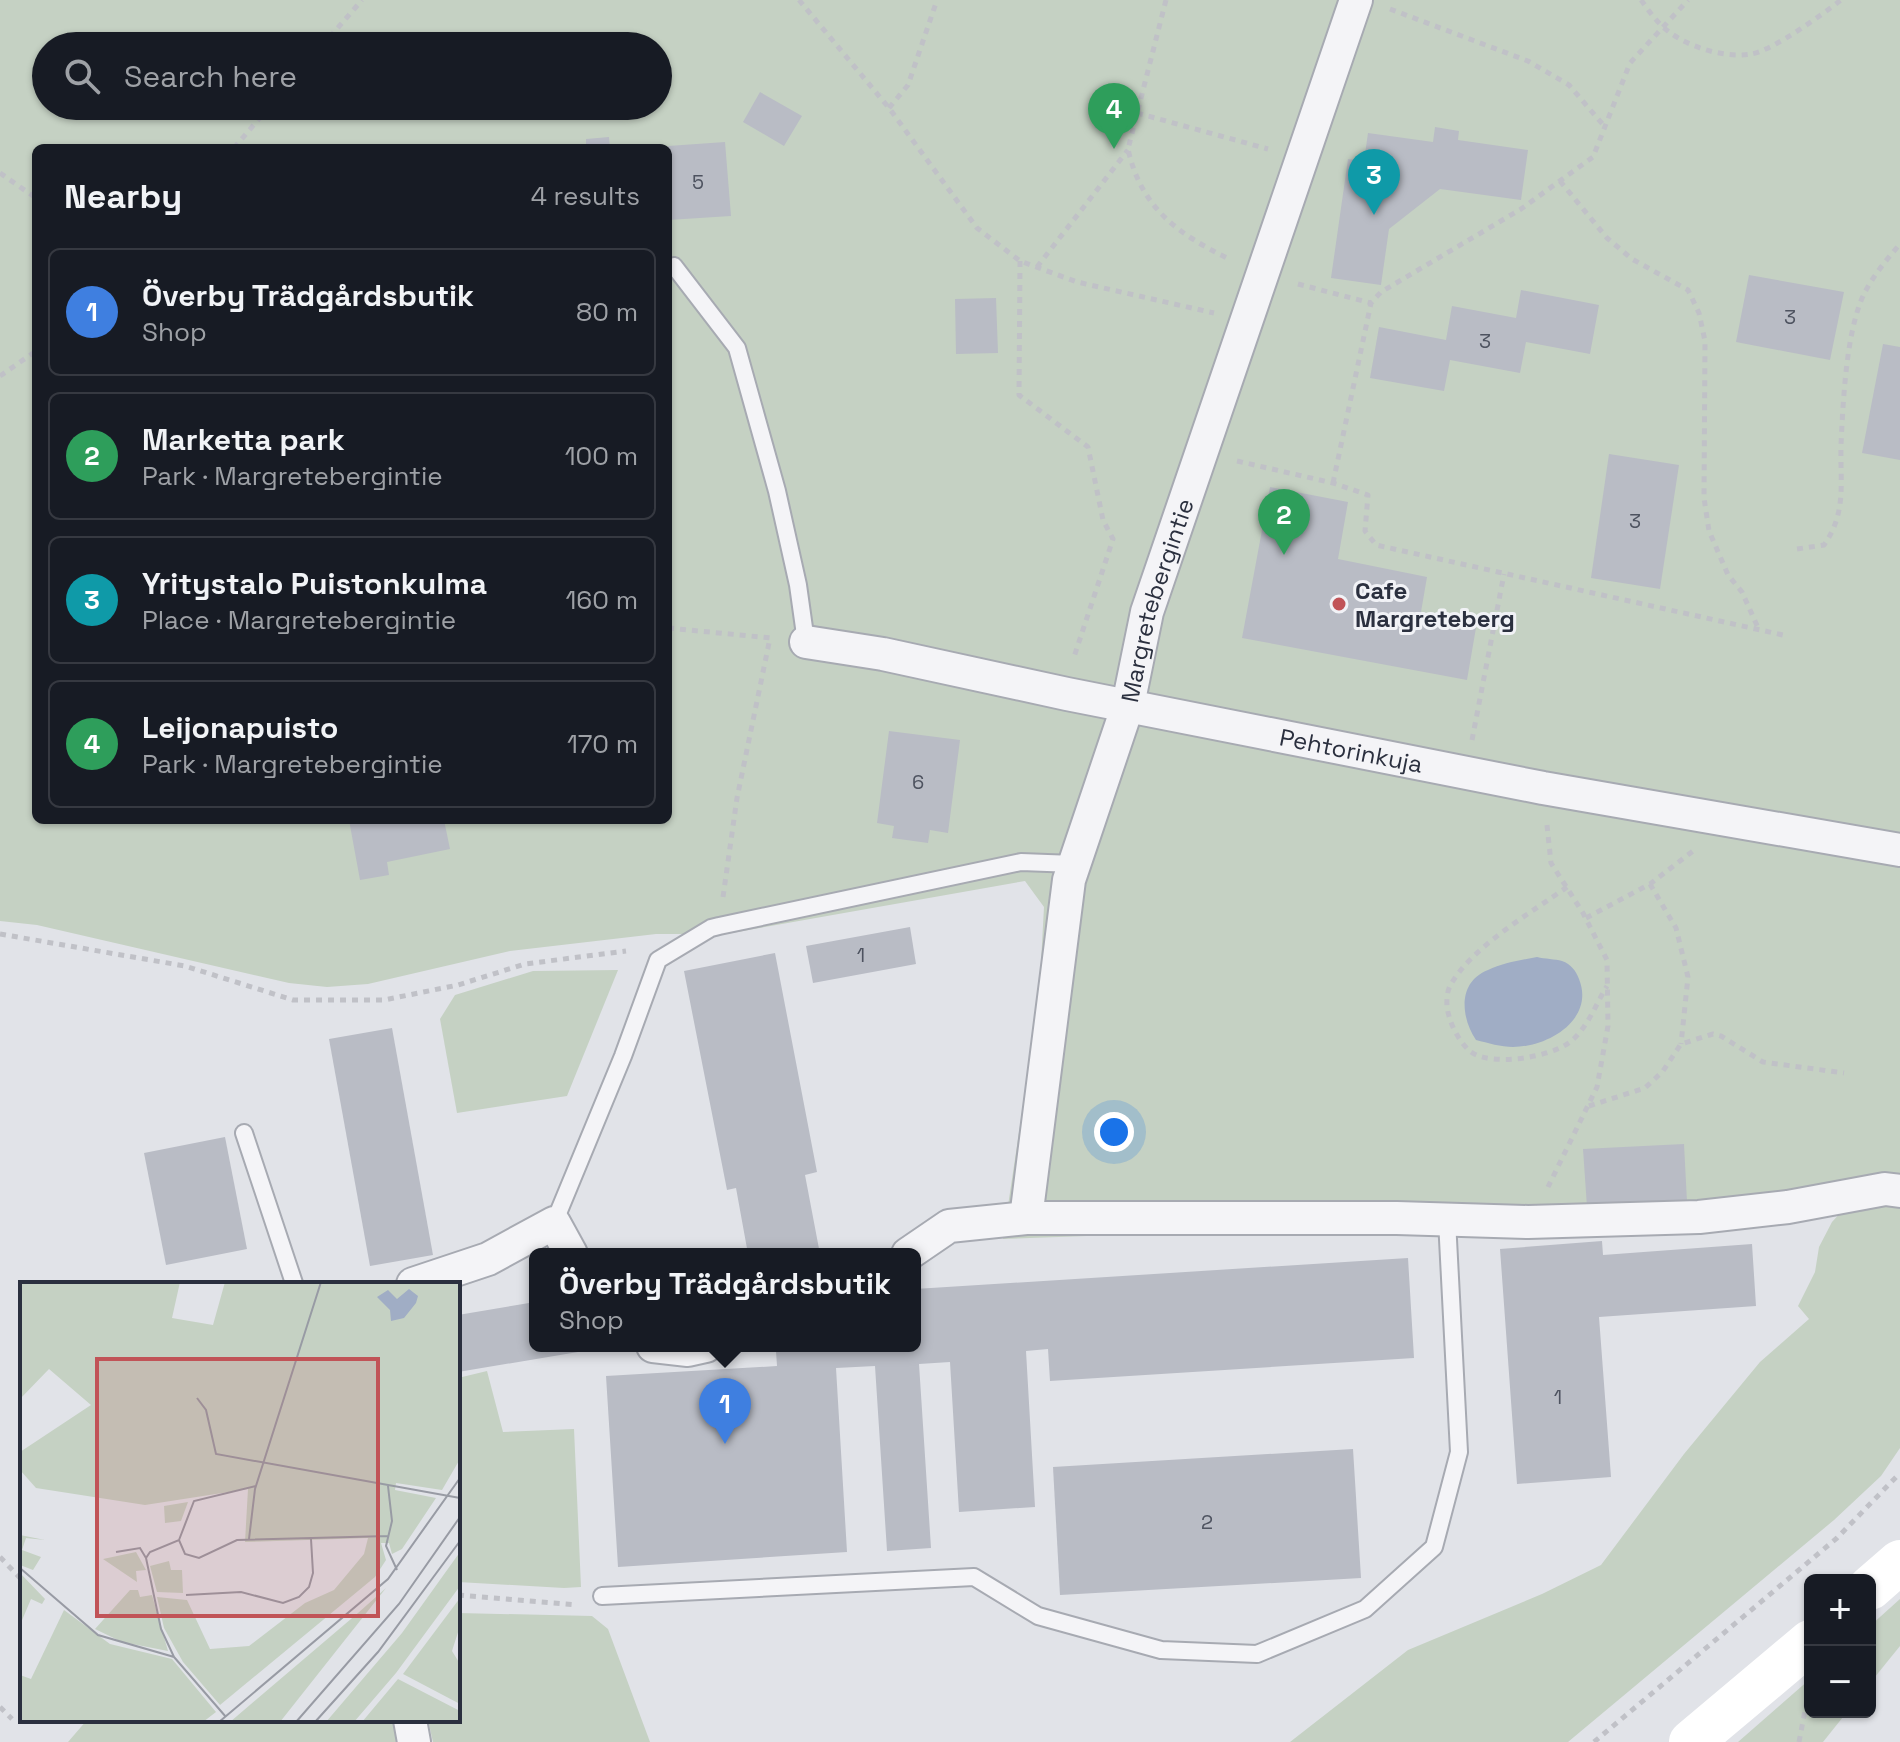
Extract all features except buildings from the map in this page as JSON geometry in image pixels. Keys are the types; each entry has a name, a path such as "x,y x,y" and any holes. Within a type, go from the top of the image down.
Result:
{"main road":[{"path":"1876,1583 1900,1562"},
{"path":"1691,1742 1805,1646"}],"street":[{"name":"Margretebergintie","path":"1026,1218 1069,880 1128,705 1147,612 1261,275 1302,158 1368,3"},
{"name":"Pehtorinkuja","path":"806,642 883,654 1067,694 1543,788 1900,850"},
{"path":"917,1248 949,1226 1026,1218 1528,1222 1699,1217 1788,1207 1885,1189 1900,1191"},
{"path":"419,1282 488,1259 554,1223 568,1248"},
{"path":"410,1722 414,1742"}],"lane":[{"path":"674,266 737,348 777,491 798,585 806,642"},
{"path":"554,1223 623,1056 658,960 719,926 1021,862 1074,864"},
{"path":"244,1133 291,1282"},
{"path":"602,1596 974,1577 1038,1616 1053,1621 1161,1650 1257,1654 1365,1609 1434,1547 1459,1452 1447,1220"}],"path":[{"path":"334,32 362,0"},
{"path":"799,0 889,108 977,228 1020,261 1077,282 1246,320"},
{"path":"889,108 908,85 937,0"},
{"path":"1037,267 1128,149 1166,0"},
{"path":"1641,0 1662,26 1684,40 1726,55 1754,54 1831,3 1841,0"},
{"path":"1333,483 1371,303 1381,292 1521,209 1593,157 1630,63 1688,0"},
{"path":"1368,3 1528,61 1569,85 1605,127"},
{"path":"1137,113 1302,158"},
{"path":"237,144 258,120"},
{"path":"1128,149 1133,174 1150,200 1172,226 1201,245 1261,275 1371,303"},
{"path":"0,173 32,195"},
{"path":"1560,181 1607,238 1632,259 1688,290 1699,313 1705,341 1704,498 1709,531 1728,575 1742,592 1759,630"},
{"path":"1797,549 1824,545 1836,528 1843,480 1841,448 1848,367 1856,319 1864,295 1900,244"},
{"path":"1020,261 1019,395 1088,447 1103,520 1113,539 1083,625 1067,694"},
{"path":"0,376 32,354"},
{"path":"1201,452 1333,483 1368,495 1365,531 1376,545 1783,635"},
{"path":"1466,772 1504,574"},
{"path":"672,628 806,642"},
{"path":"719,926 737,798 770,638"},
{"path":"1528,1222 1563,1162 1597,1087 1608,1026 1607,960 1586,918 1551,863 1543,788"},
{"path":"1586,918 1650,884 1690,855 1718,818"},
{"path":"1588,1106 1645,1088 1663,1071 1681,1044 1688,977 1676,928 1650,884"},
{"path":"1567,887 1487,944 1460,973 1449,988 1447,1008 1451,1024 1472,1053 1491,1058 1549,1054 1580,1034 1607,984"},
{"path":"0,934 185,966 293,1000 384,1000 458,985 525,964 626,951"},
{"path":"1681,1044 1713,1034 1763,1062 1844,1073"},
{"path":"1594,1742 1837,1538 1900,1473"},
{"path":"0,1557 20,1578"},
{"path":"460,1595 582,1605 602,1596"},
{"path":"0,1707 12,1719"},
{"path":"1799,1742 1804,1716"}],"green space":[{"path":"0,0 1900,0 1900,1448 1881,1476 1834,1520 1568,1742 1290,1742 1408,1650 1542,1594 1601,1565 1684,1454 1760,1362 1809,1319 1798,1306 1815,1272 1819,1247 1832,1222 1843,1210 1696,1234 1200,1232 1003,1239 1039,999 1044,907 1025,881 726,934 656,934 510,951 368,984 327,987 289,983 37,925 0,921"},
{"path":"618,970 567,1096 457,1113 440,1019 455,995 533,971"},
{"path":"487,1371 503,1432 574,1429 581,1587 460,1582 460,1378"},
{"path":"1900,1599 1900,1646 1876,1676 1876,1646 1876,1621"},
{"path":"460,1613 592,1616 608,1629 650,1742 433,1742 428,1722 460,1722"},
{"path":"1804,1684 1804,1718 1842,1718 1823,1742 1738,1742"},
{"path":"85,1722 393,1722 397,1742 68,1742"}],"water":[{"path":"1537,957 1565,962 1576,973 1582,993 1575,1018 1554,1036 1527,1046 1504,1046 1476,1040 1465,1011 1471,983 1494,968"}],"place":[{"name":"Leijonapuisto","path":"1114,149"},
{"name":"Yritystalo Puistonkulma","path":"1374,215"},
{"name":"Marketta park","path":"1284,555"},
{"name":"Cafe Margreteberg","path":"1339,604"},
{"name":"Överby Trädgårdsbutik","path":"725,1444"}]}
